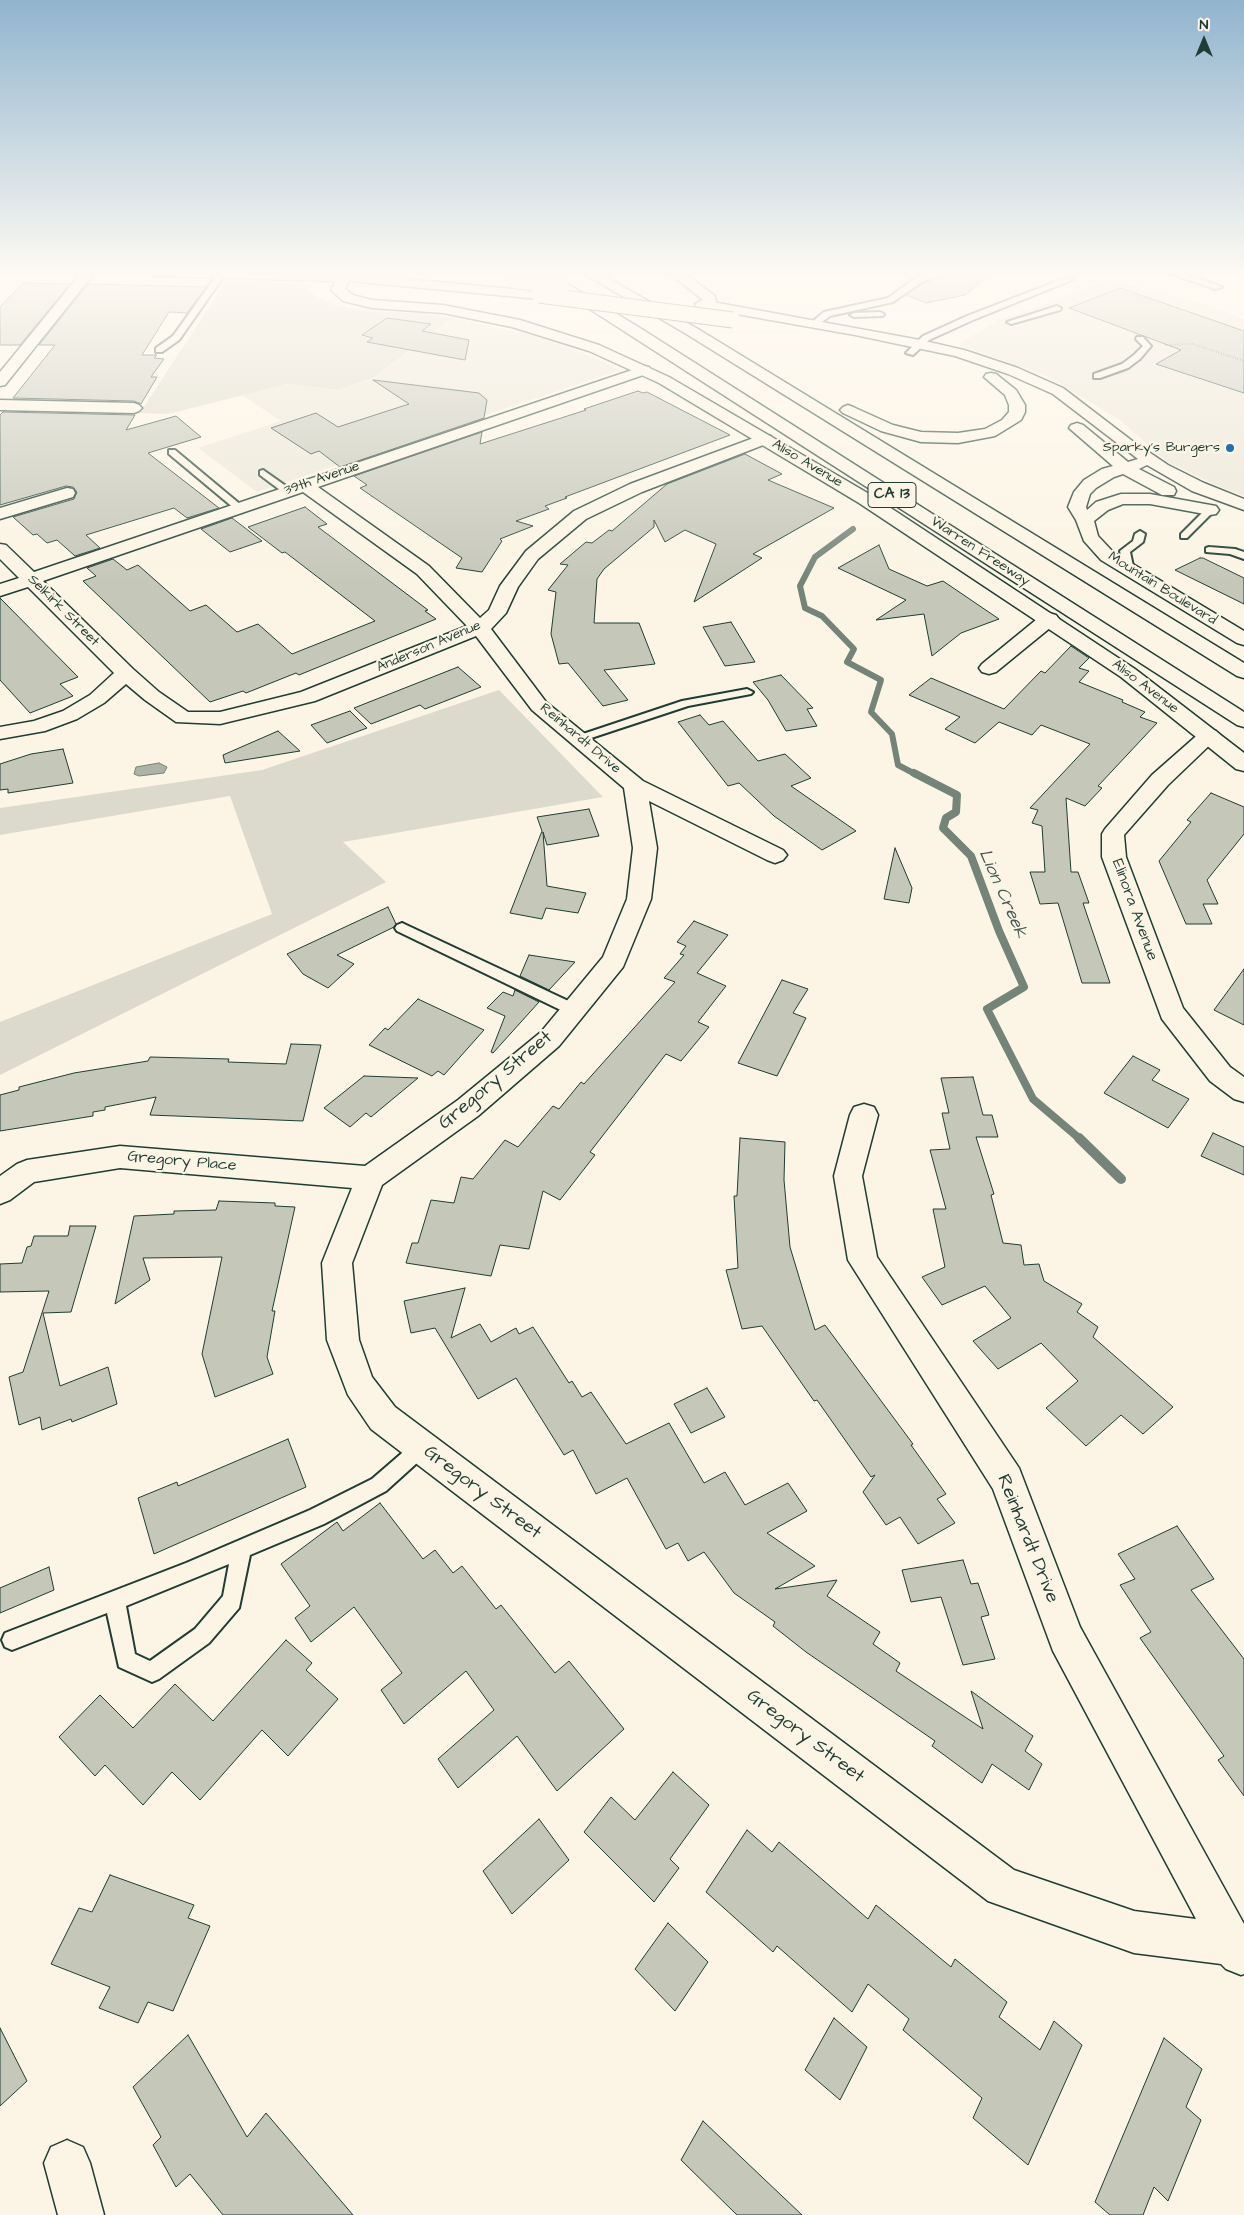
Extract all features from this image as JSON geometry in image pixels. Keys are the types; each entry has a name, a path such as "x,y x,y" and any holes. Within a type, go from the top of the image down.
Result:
{"main road":[{"name":"39th Avenue","path":"0,590 238,507 628,375"},
{"name":"Aliso Avenue","path":"655,375 865,499 1049,619 1128,673 1210,735 1244,764"},
{"name":"Warren Freeway","path":"704,375 1244,721"},
{"name":"CA 13","path":"762,375 1244,672"},
{"path":"784,375 871,422 921,436 974,436 989,433 1008,423 1015,417 1017,412 1014,398 1005,386 992,377"},
{"path":"987,375 1032,396"},
{"path":"1020,375 1058,391 1151,461 1191,484 1244,505"},
{"path":"0,405 134,408"},
{"path":"1064,417 1125,468 1176,496 1244,522"},
{"name":"Anderson Avenue","path":"183,718 220,718 308,697 480,628 497,613 509,586 532,555 580,514 636,488 765,439"},
{"name":"Mountain Boulevard","path":"1151,461 1125,468 1100,478 1082,492 1077,507 1085,520 1090,537 1107,556 1129,571 1244,639"},
{"name":"Reinhardt Drive","path":"296,488 423,570 480,628 539,706 635,786 775,855"},
{"path":"0,514 67,493"},
{"path":"1085,520 1102,506 1121,499 1150,499 1210,510"},
{"name":"Selkirk Street","path":"0,549 126,673 152,696 183,718"},
{"path":"989,668 1049,619"},
{"path":"0,733 38,726 70,715 96,699 126,673"},
{"name":"Elinora Avenue","path":"1210,735 1160,780 1113,834 1114,857 1171,1012 1220,1074 1244,1092"},
{"name":"Gregory Street","path":"635,786 645,848 639,899 614,961 550,1039 468,1108 370,1178 338,1263 343,1340 359,1385 383,1418 1002,1887 1134,1932 1238,1951"},
{"name":"Reinhardt Drive","path":"864,1116 848,1176 864,1260 1007,1480 1066,1638 1238,1951"},
{"name":"Gregory Place","path":"0,1192 27,1172 120,1157 370,1178"},
{"path":"67,2163 81,2215"}],"lane":[{"path":"172,452 238,507"},
{"path":"263,473 296,488"},
{"path":"1184,536 1210,510"},
{"path":"1129,571 1125,551 1138,542 1140,534"},
{"path":"1209,550 1233,546 1244,556"},
{"path":"578,739 686,704 747,692"},
{"path":"402,928 574,1010"},
{"path":"12,1640 317,1517 379,1486 422,1447"},
{"path":"115,1600 126,1660 152,1672 202,1636 232,1601 241,1549"}],"shaded area":[{"path":"165,375 377,375 339,390 287,384 168,414 140,413"},
{"path":"378,375 604,375 257,492 198,448 281,421 242,395 287,384 339,390"},
{"path":"1046,375 1244,375 1244,496 1222,488 1166,461 1120,420"},
{"path":"499,690 603,797 343,842 386,882 0,1075 0,1022 272,914 230,796 0,835 0,808 262,770"},
{"path":"159,763 167,767 164,773 139,776 134,774 136,767"}],"building":[{"path":"31,375 152,375 151,377 157,377 141,404 134,401 13,398"},
{"path":"1190,375 1244,375 1244,393"},
{"path":"373,380 479,393 487,400 484,418 340,467 319,451 311,454 271,428 316,413 338,427 409,404"},
{"path":"638,391 647,392 730,435 565,497 567,498 545,506 549,509 516,521 533,526 500,539 502,541 482,572 456,568 462,558 360,488 367,485 354,476 482,432 480,444"},
{"path":"3,412 135,415 126,430 176,416 201,437 148,453 219,508 187,518 174,508 86,535 100,548 75,556 57,540 47,543 37,534 33,535 13,517 74,499 77,492 73,487 66,486 0,505 0,415"},
{"path":"745,454 782,474 768,480 834,508 753,554 762,558 694,602 716,544 685,530 665,542 654,520 654,527 604,569 597,579 594,623 639,623 655,664 604,670 628,700 603,706 568,663 559,664 551,634 556,592 548,590 568,565 560,564 586,542 592,543 609,530 612,531 667,484"},
{"path":"305,507 327,524 318,527 428,610 425,611 436,619 299,675 296,673 246,693 243,691 210,702 83,581 96,576 87,568 113,559 127,570 138,565 190,611 206,605 237,632 258,624 292,654 375,621 285,552 282,553 248,527"},
{"path":"232,518 262,541 230,552 201,529"},
{"path":"879,545 889,569 927,586 943,581 999,619 961,633 932,656 924,614 876,620 906,600 838,568"},
{"path":"1200,558 1244,578 1244,604 1175,570"},
{"path":"0,598 78,677 60,684 73,696 30,713 0,680"},
{"path":"731,622 755,662 725,666 703,627"},
{"path":"1071,646 1089,658 1079,668 1089,671 1079,682 1123,700 1122,702 1145,712 1140,717 1157,723 1098,786 1102,788 1085,806 1066,798 1071,872 1078,872 1089,903 1083,903 1110,983 1082,983 1058,903 1040,904 1030,872 1045,872 1042,826 1032,823 1038,810 1030,808 1090,744 1041,725 1032,735 999,722 975,743 945,729 960,717 909,695 931,678 1004,709 1041,671 1045,673"},
{"path":"458,667 481,687 425,709 420,705 371,724 354,708"},
{"path":"781,675 813,708 807,709 817,726 786,731 768,700 753,682"},
{"path":"350,711 367,728 327,743 311,725"},
{"path":"700,715 709,725 723,721 758,761 785,754 811,778 791,786 856,831 822,850 774,816 739,783 728,786 678,722"},
{"path":"278,731 300,751 225,763 223,755"},
{"path":"63,749 73,783 8,793 8,789 0,790 0,764 31,754"},
{"path":"1211,793 1244,807 1244,834 1207,880 1218,904 1203,904 1212,924 1186,924 1159,861 1191,822 1187,820"},
{"path":"589,809 599,836 547,845 543,832 547,886 586,893 578,913 546,908 542,919 510,913 542,831 537,817"},
{"path":"895,848 912,888 909,903 884,899"},
{"path":"388,907 396,924 394,927 337,955 354,964 328,988 303,974 287,954"},
{"path":"694,921 728,935 697,973 726,986 698,1022 709,1027 681,1061 666,1054 590,1152 595,1155 560,1200 543,1191 529,1249 500,1245 491,1276 406,1263 412,1243 418,1243 431,1200 454,1203 461,1177 473,1179 505,1140 518,1147 553,1106 559,1109 581,1082 584,1084 675,982 664,978 684,955 680,954 686,946 677,942"},
{"path":"529,955 575,962 549,990 520,976"},
{"path":"1244,969 1244,1025 1214,1010"},
{"path":"782,980 808,989 793,1013 806,1018 777,1076 738,1063"},
{"path":"515,990 539,1002 493,1053 491,1052 505,1016 487,1008 503,992 513,996"},
{"path":"418,999 484,1030 444,1075 438,1071 432,1076 369,1045 385,1028 388,1030"},
{"path":"291,1044 321,1045 303,1121 150,1115 156,1097 105,1107 105,1110 93,1112 93,1116 0,1131 0,1095 19,1090 19,1087 74,1073 148,1061 150,1057 229,1059 228,1062 286,1064"},
{"path":"1133,1056 1160,1070 1152,1080 1189,1099 1168,1128 1104,1093"},
{"path":"364,1076 418,1078 371,1117 366,1113 350,1127 324,1108"},
{"path":"973,1077 983,1115 992,1115 998,1137 976,1137 994,1194 991,1195 1003,1243 1021,1245 1024,1265 1039,1264 1044,1281 1082,1304 1077,1312 1098,1327 1093,1337 1173,1407 1143,1434 1121,1415 1086,1446 1046,1408 1078,1381 1041,1343 998,1369 973,1341 1011,1318 985,1286 942,1305 922,1277 945,1267 933,1209 946,1209 930,1150 950,1149 942,1113 949,1113 941,1078"},
{"path":"1213,1133 1244,1147 1244,1175 1201,1156"},
{"path":"740,1138 785,1142 784,1180 790,1247 815,1330 825,1325 913,1444 911,1445 946,1494 937,1499 955,1523 918,1544 900,1517 886,1525 863,1492 875,1475 871,1477 817,1400 814,1401 762,1326 742,1329 726,1270 738,1268 734,1196 737,1196"},
{"path":"219,1201 275,1203 275,1206 295,1207 272,1311 275,1311 267,1357 273,1374 215,1397 202,1354 222,1257 143,1258 150,1280 115,1304 134,1216 174,1214 174,1211 216,1210"},
{"path":"70,1226 96,1226 71,1312 43,1313 60,1386 108,1367 117,1404 72,1422 71,1419 42,1430 40,1417 19,1425 9,1377 23,1372 49,1291 0,1292 0,1264 22,1263 27,1247 31,1246 34,1236 68,1236"},
{"path":"465,1288 451,1338 480,1324 491,1342 516,1328 519,1334 533,1327 569,1383 572,1381 582,1397 591,1392 626,1444 669,1423 704,1483 725,1472 745,1505 788,1483 807,1511 767,1533 815,1566 775,1589 837,1580 827,1596 880,1632 873,1644 900,1663 896,1671 983,1729 971,1691 1033,1736 1025,1751 1042,1764 1029,1790 992,1764 982,1783 932,1746 935,1741 806,1652 773,1626 775,1622 734,1593 704,1552 688,1561 678,1543 666,1549 627,1478 596,1494 573,1450 564,1455 516,1378 478,1399 435,1328 411,1333 404,1301"},
{"path":"707,1388 725,1417 691,1433 674,1404"},
{"path":"288,1439 306,1487 154,1554 138,1498 177,1482 178,1486"},
{"path":"380,1503 423,1559 435,1550 453,1573 462,1566 496,1609 501,1605 555,1673 569,1661 624,1729 557,1791 517,1736 458,1788 438,1759 494,1710 466,1671 404,1724 381,1690 402,1673 354,1607 311,1642 295,1618 310,1606 281,1564 337,1522 343,1531"},
{"path":"1177,1526 1214,1579 1191,1590 1244,1659 1244,1796 1218,1760 1224,1756 1140,1638 1151,1632 1120,1585 1135,1579 1118,1554"},
{"path":"963,1560 971,1584 978,1583 989,1615 981,1617 995,1659 963,1665 941,1597 911,1602 902,1570"},
{"path":"49,1567 54,1590 0,1613 0,1588"},
{"path":"286,1640 312,1663 306,1670 338,1699 288,1756 262,1730 200,1800 172,1772 143,1805 105,1765 95,1776 59,1737 100,1695 133,1728 175,1684 213,1721"},
{"path":"673,1772 709,1805 670,1859 679,1868 654,1902 584,1832 611,1797 635,1820"},
{"path":"539,1819 569,1860 512,1914 483,1871"},
{"path":"747,1830 772,1852 779,1842 868,1919 876,1905 951,1967 955,1959 1007,2002 999,2017 1040,2050 1054,2021 1082,2045 1028,2165 973,2118 982,2098 903,2030 909,2019 868,1984 852,2012 777,1946 773,1952 706,1892"},
{"path":"110,1875 194,1905 188,1918 210,1926 173,2011 148,2002 138,2023 99,2008 110,1987 51,1964 79,1908 92,1912"},
{"path":"668,1923 708,1962 675,2011 635,1969"},
{"path":"834,2018 867,2047 840,2100 805,2070"},
{"path":"0,2028 27,2081 0,2106"},
{"path":"188,2035 247,2137 266,2113 353,2215 223,2215 190,2174 176,2187 153,2145 161,2137 133,2087"},
{"path":"1164,2038 1202,2069 1186,2107 1201,2120 1168,2201 1154,2187 1143,2215 1110,2215 1095,2202"},
{"path":"703,2121 802,2215 737,2215 681,2160"}],"waterway":[{"name":"Lion Creek","path":"853,529 815,557 800,586 805,608 822,616 854,649 847,662 881,680 871,712 892,734 898,765 917,775"},
{"name":"Lion Creek","path":"914,773 957,795 956,812 946,818 943,828 971,856 999,931 1024,987 987,1009 1033,1099 1080,1139"},
{"name":"Lion Creek","path":"1079,1138 1121,1179"}],"place":[{"name":"Sparky's Burgers","path":"1230,448"}]}
